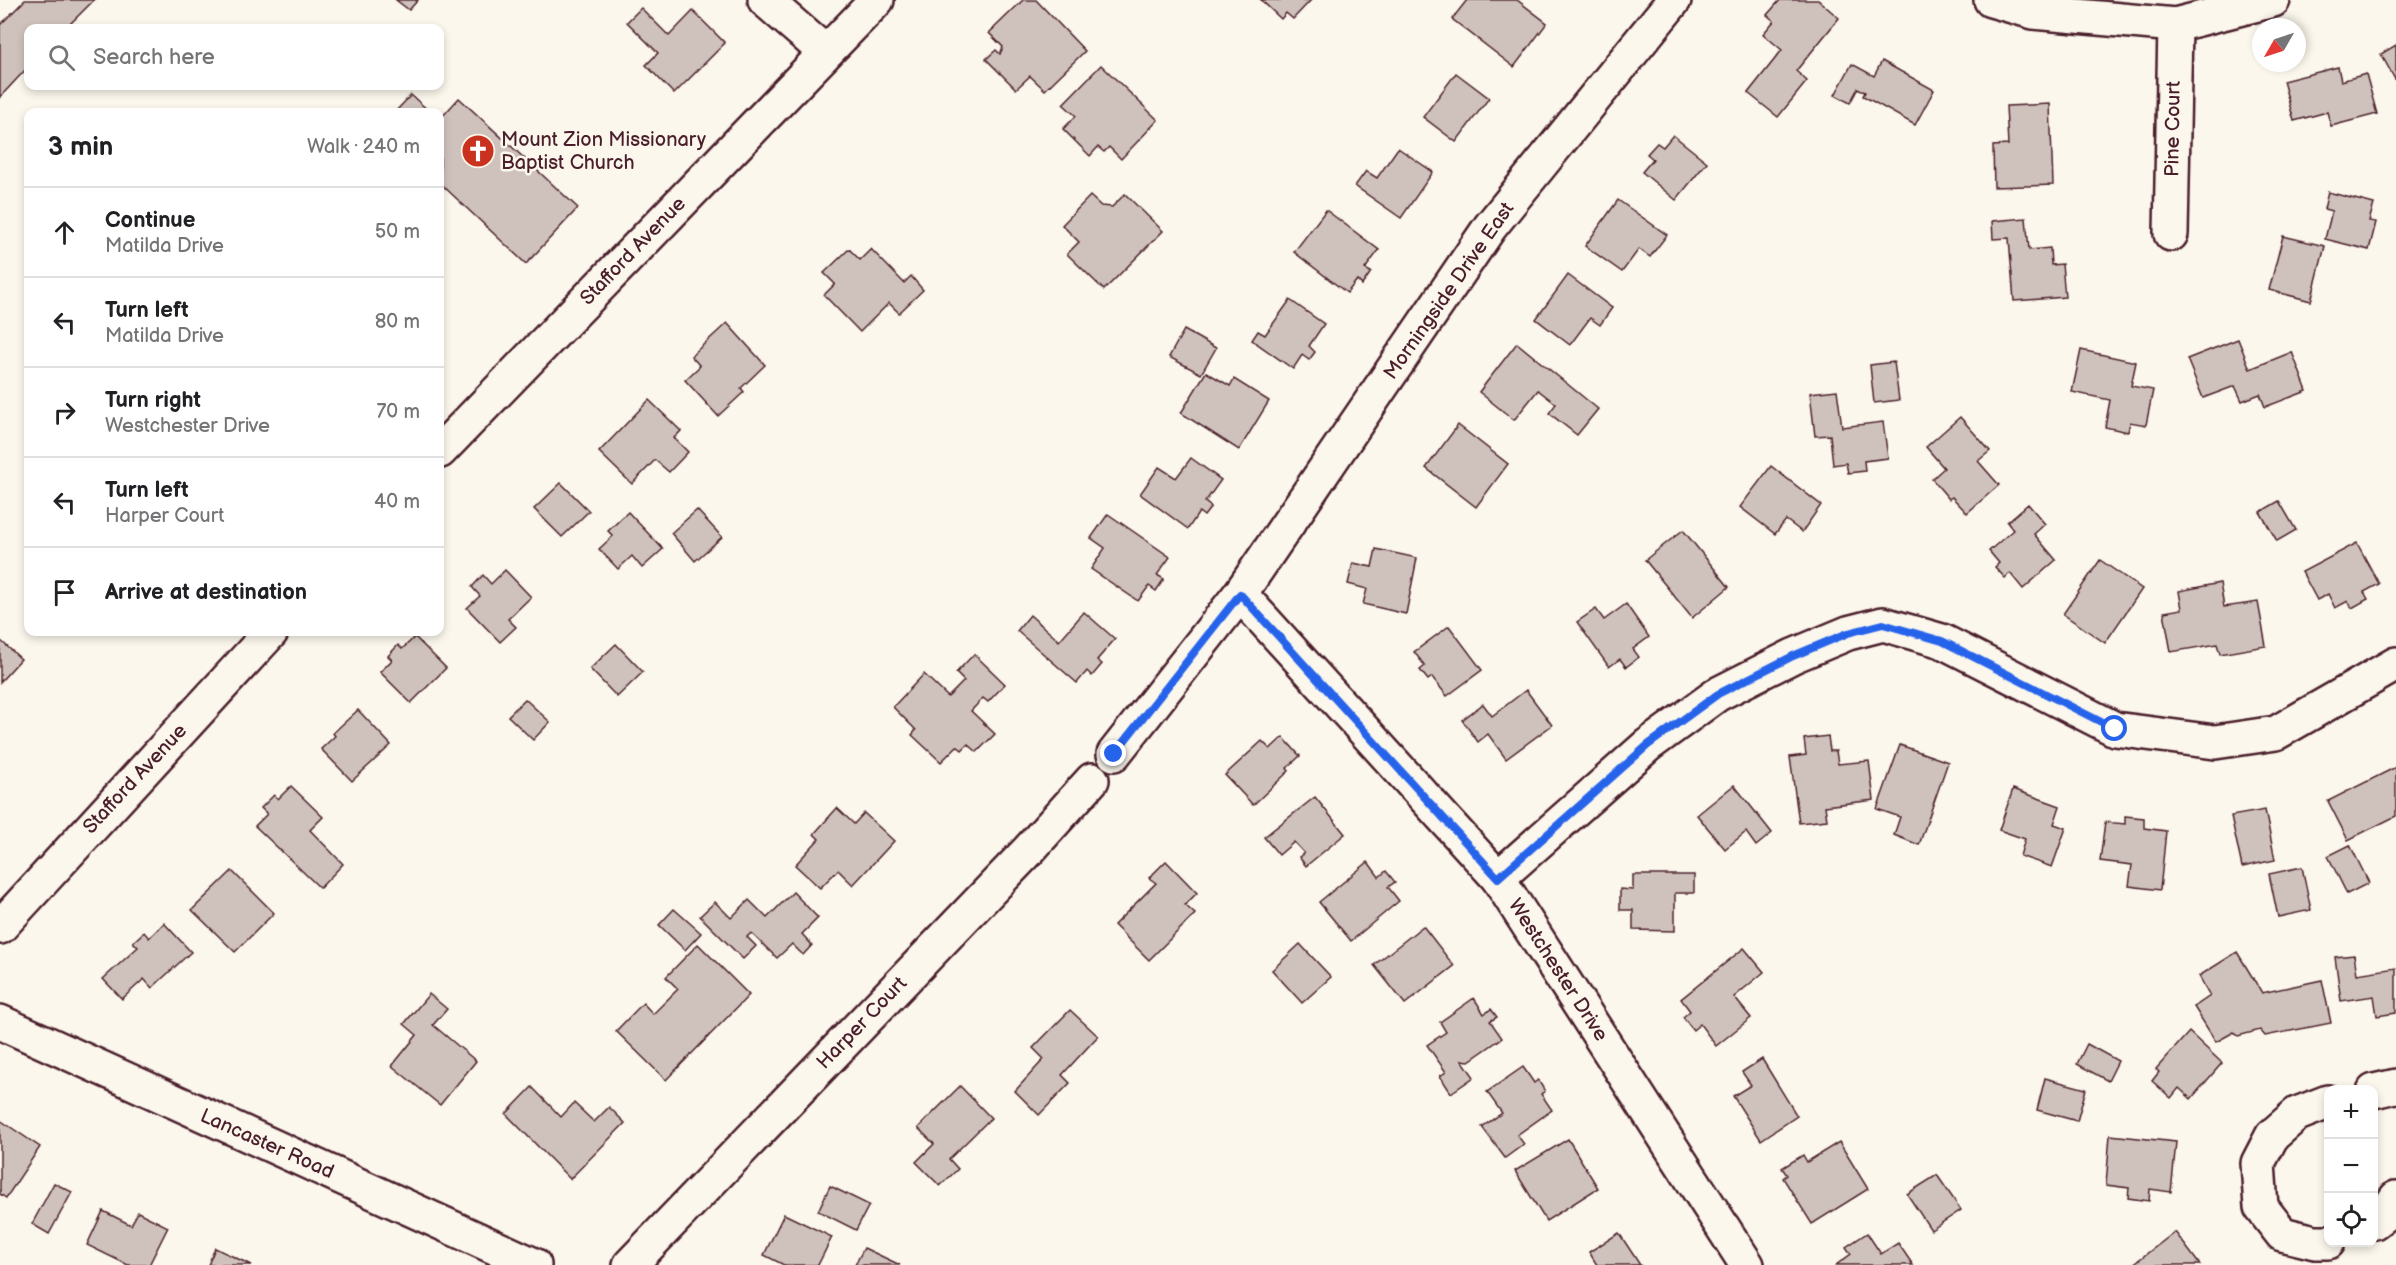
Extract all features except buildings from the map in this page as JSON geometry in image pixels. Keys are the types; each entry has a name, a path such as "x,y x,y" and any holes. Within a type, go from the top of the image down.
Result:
{"street":[{"path":"765,0 825,52"},
{"name":"Stafford Avenue","path":"444,447 877,0"},
{"name":"Morningside Drive East","path":"1240,594 1490,227 1674,0"},
{"path":"1991,0 2033,12 2175,25 2273,0"},
{"name":"Pine Court","path":"2170,234 2175,25"},
{"path":"1114,754 1240,594"},
{"name":"Westchester Drive","path":"1240,594 1498,878 1747,1265"},
{"path":"1498,878 1648,745 1718,694 1793,656 1848,633 1883,624 1942,641 2115,729 2215,742 2276,733 2396,664"},
{"name":"Stafford Avenue","path":"0,927 267,636"},
{"name":"Harper Court","path":"630,1265 1018,861 1092,780"},
{"name":"Lancaster Road","path":"0,1022 534,1265"},
{"path":"2378,1090 2396,1086"},
{"path":"2324,1104 2296,1114 2272,1136 2258,1162 2261,1207 2282,1234 2324,1242"},
{"path":"2378,1219 2386,1213 2396,1198"}],"place":[{"name":"Mount Zion Missionary Baptist Church","path":"478,151"}],"route":[{"path":"1114,754 1240,594 1498,878 1648,745 1718,694 1793,656 1848,633 1883,624 1942,641 2115,729"}]}
